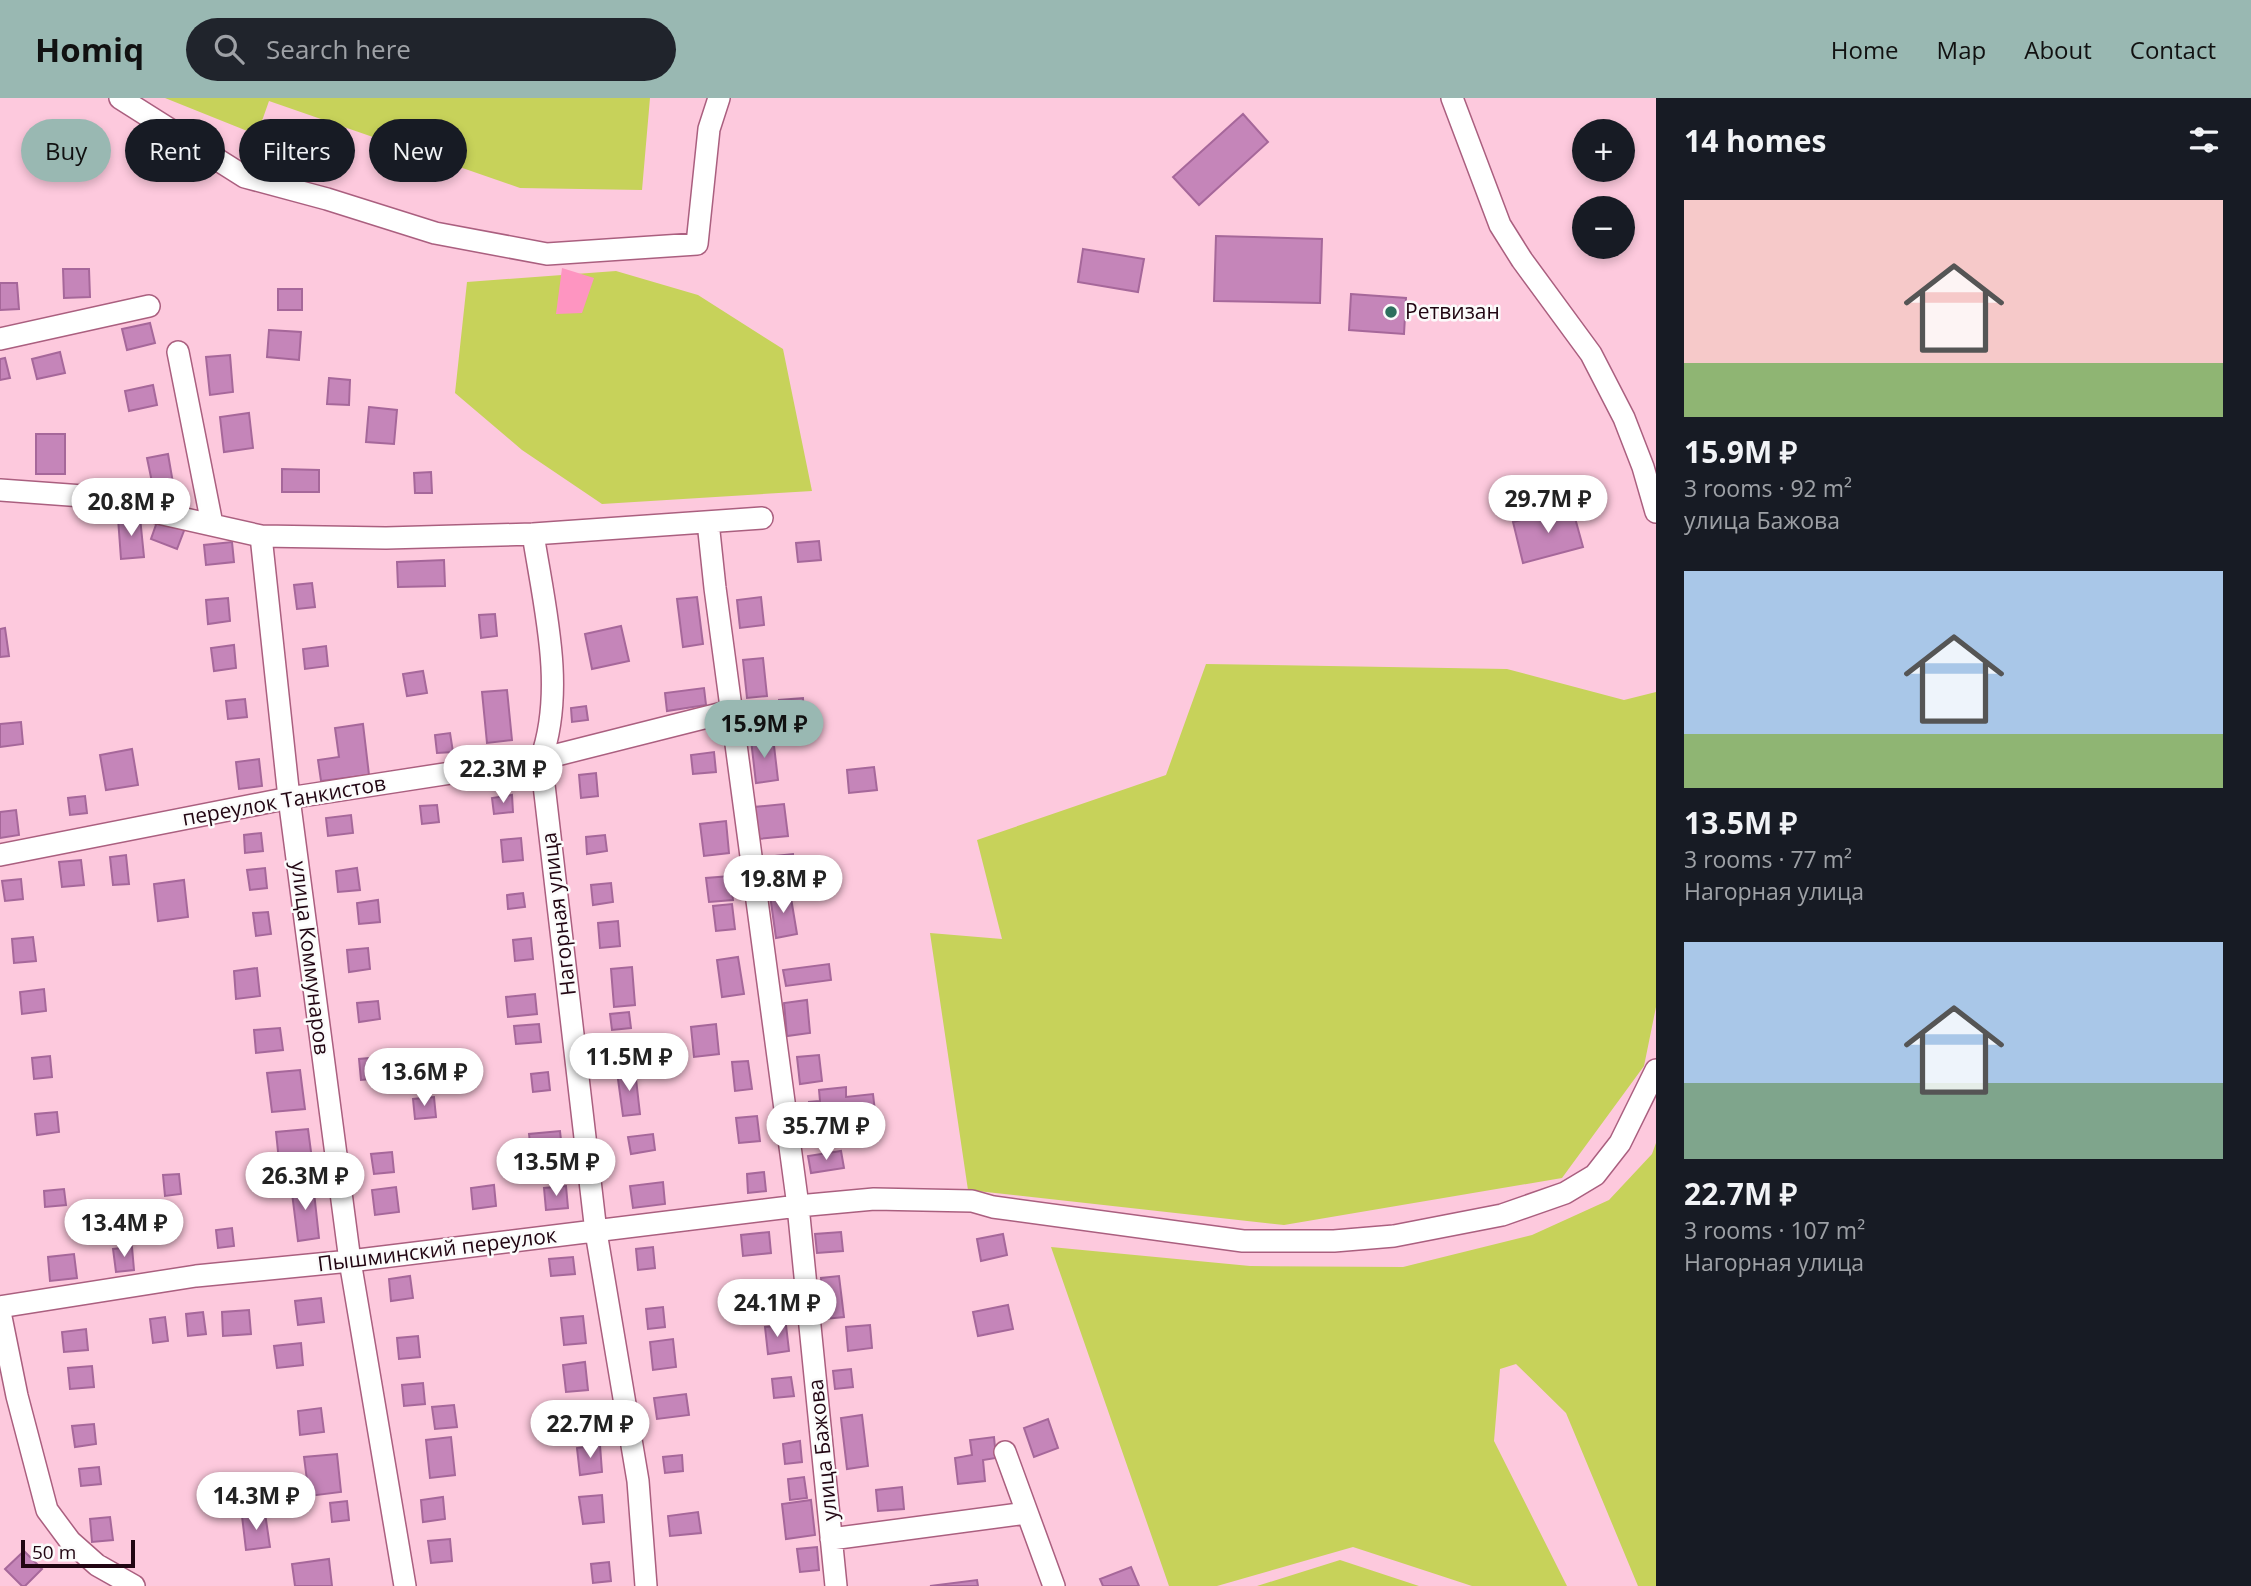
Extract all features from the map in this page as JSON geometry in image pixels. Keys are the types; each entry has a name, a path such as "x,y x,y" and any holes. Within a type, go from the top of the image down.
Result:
{"street":[{"path":"120,98 245,177 435,233 547,254 696,243 709,129 719,98"},
{"path":"1452,98 1500,225 1522,261 1591,354 1623,418 1643,467 1656,512"},
{"path":"0,339 149,306"},
{"path":"178,352 212,524"},
{"path":"0,491 83,496 261,536 386,538 533,534 762,518"},
{"name":"улица Бажова","path":"708,522 798,1206 836,1586"},
{"name":"Нагорная улица","path":"533,534 553,662 548,739 541,759 596,1231 638,1482 646,1586"},
{"name":"улица Коммунаров","path":"261,536 289,798 349,1261 405,1586"},
{"name":"переулок Танкистов","path":"0,855 289,798 541,759 731,711"},
{"name":"Пышминский переулок","path":"0,1310 195,1276 349,1261 874,1199 972,1200 993,1207 1243,1241 1334,1241 1394,1236 1503,1215 1565,1193 1595,1175 1620,1143 1656,1070"},
{"path":"0,1310 17,1396 47,1510 70,1541 97,1565 134,1586"},
{"path":"1005,1452 1054,1586"},
{"path":"831,1539 1027,1513"}],"green space":[{"path":"165,98 650,98 642,190 520,188 467,170 467,119 369,119 369,136 355,131 355,119 321,119 269,101 263,119 239,119 239,128 225,122 225,119 217,119"},
{"path":"616,271 698,295 783,349 812,491 602,504 522,450 455,393 467,282"},
{"path":"1206,664 1507,669 1624,700 1656,692 1656,1007 1644,1066 1562,1178 1284,1225 968,1190 930,933 1002,939 977,840 1166,775"},
{"path":"1656,1143 1656,1586 1638,1586 1566,1413 1516,1364 1500,1369 1494,1441 1567,1586 1472,1586 1353,1547 1217,1586 1169,1586 1051,1247 1250,1266 1403,1267 1532,1235 1609,1200 1652,1154"},
{"path":"1340,1560 1419,1586 1257,1586"}],"shaded area":[{"path":"562,268 594,278 582,313 556,314"}],"building":[{"path":"1243,114 1268,142 1199,205 1173,177"},
{"path":"1216,236 1322,239 1320,303 1214,301"},
{"path":"1083,249 1144,259 1138,292 1078,282"},
{"path":"63,269 89,269 90,297 64,298"},
{"path":"0,283 17,283 19,309 0,310"},
{"path":"278,289 302,289 302,310 278,310"},
{"path":"1351,294 1406,298 1404,334 1349,330"},
{"path":"150,323 155,343 127,350 122,329"},
{"path":"269,330 301,332 299,360 267,357"},
{"path":"60,352 65,373 37,379 32,359"},
{"path":"230,355 233,392 210,395 206,357"},
{"path":"5,358 10,378 0,380 0,359"},
{"path":"329,378 350,380 349,405 327,404"},
{"path":"153,385 157,405 129,411 125,391"},
{"path":"369,407 397,410 394,444 366,442"},
{"path":"249,413 253,448 224,452 220,417"},
{"path":"36,434 65,434 65,474 36,474"},
{"path":"168,454 173,483 153,487 147,458"},
{"path":"282,469 319,470 319,492 282,492"},
{"path":"431,472 432,493 415,493 414,473"},
{"path":"1572,507 1583,547 1523,563 1513,522"},
{"path":"140,517 144,557 121,559 118,518"},
{"path":"158,519 185,528 177,549 151,539"},
{"path":"819,541 821,560 798,562 796,543"},
{"path":"232,542 234,562 206,565 204,545"},
{"path":"444,560 445,586 398,587 397,562"},
{"path":"312,583 315,607 297,609 294,585"},
{"path":"697,597 703,644 683,647 677,599"},
{"path":"761,597 764,625 740,628 737,600"},
{"path":"228,598 230,621 208,624 206,600"},
{"path":"495,614 497,636 481,638 479,615"},
{"path":"621,626 629,661 592,669 585,634"},
{"path":"5,628 9,656 0,657 0,629"},
{"path":"234,645 236,668 214,671 211,648"},
{"path":"326,646 328,666 305,669 303,649"},
{"path":"763,658 767,696 747,698 743,660"},
{"path":"423,671 427,693 407,696 403,674"},
{"path":"704,688 706,705 667,711 665,693"},
{"path":"507,690 512,740 487,743 482,692"},
{"path":"803,698 805,737 781,738 779,700"},
{"path":"245,699 247,717 228,719 226,701"},
{"path":"586,706 588,720 572,722 571,708"},
{"path":"21,722 23,744 0,747 0,724"},
{"path":"363,724 369,775 321,781 318,760 339,757 335,728"},
{"path":"450,733 453,752 437,753 435,735"},
{"path":"773,737 778,780 756,783 751,740"},
{"path":"132,749 138,785 106,790 100,755"},
{"path":"714,752 716,772 693,774 691,755"},
{"path":"259,759 262,786 239,789 236,762"},
{"path":"874,767 877,790 849,793 847,770"},
{"path":"596,773 598,796 581,798 579,775"},
{"path":"512,795 513,812 494,814 492,798"},
{"path":"85,796 87,813 70,815 68,798"},
{"path":"784,804 788,836 758,839 754,807"},
{"path":"437,805 439,822 422,824 420,806"},
{"path":"16,810 19,835 0,838 0,812"},
{"path":"351,815 353,833 328,836 326,818"},
{"path":"726,821 729,853 704,856 700,824"},
{"path":"261,833 263,851 245,853 244,835"},
{"path":"605,835 607,851 587,854 586,837"},
{"path":"521,838 523,860 503,862 501,840"},
{"path":"793,854 796,884 769,887 766,857"},
{"path":"126,855 129,884 113,885 110,857"},
{"path":"81,860 84,885 62,887 59,862"},
{"path":"265,868 267,888 250,890 247,870"},
{"path":"357,868 360,890 338,892 336,871"},
{"path":"730,876 733,900 709,902 706,878"},
{"path":"21,879 23,899 5,901 2,881"},
{"path":"184,880 188,917 158,921 154,884"},
{"path":"611,883 613,902 593,905 591,885"},
{"path":"790,892 797,934 776,938 770,895"},
{"path":"523,893 525,907 508,909 507,895"},
{"path":"378,900 380,922 359,924 357,903"},
{"path":"732,904 735,929 716,931 713,906"},
{"path":"268,912 271,934 256,936 253,913"},
{"path":"618,921 620,946 600,948 598,923"},
{"path":"33,937 36,961 14,963 12,939"},
{"path":"531,938 533,959 515,961 513,940"},
{"path":"368,948 370,969 349,972 347,950"},
{"path":"738,957 744,994 722,997 717,960"},
{"path":"829,964 831,980 786,986 783,970"},
{"path":"632,967 635,1005 614,1007 611,969"},
{"path":"257,968 260,996 236,999 234,971"},
{"path":"44,989 46,1011 22,1014 20,992"},
{"path":"535,994 537,1014 508,1017 506,997"},
{"path":"807,1000 810,1033 787,1036 784,1003"},
{"path":"378,1001 380,1019 359,1022 357,1003"},
{"path":"629,1012 631,1028 612,1030 610,1014"},
{"path":"539,1024 541,1042 516,1044 514,1026"},
{"path":"716,1024 719,1054 694,1057 691,1027"},
{"path":"280,1028 283,1050 256,1053 254,1030"},
{"path":"819,1055 822,1081 800,1084 797,1057"},
{"path":"50,1056 52,1077 34,1079 32,1058"},
{"path":"380,1057 382,1078 361,1080 359,1059"},
{"path":"748,1061 752,1089 735,1091 732,1062"},
{"path":"300,1070 305,1109 272,1112 267,1073"},
{"path":"635,1070 640,1114 623,1116 617,1072"},
{"path":"548,1072 550,1090 533,1092 531,1074"},
{"path":"846,1087 846,1097 873,1094 876,1120 849,1123 850,1126 829,1129 829,1132 802,1135 800,1115 810,1114 809,1102 820,1101 819,1090"},
{"path":"434,1097 436,1117 415,1119 413,1099"},
{"path":"57,1112 59,1132 37,1135 35,1114"},
{"path":"757,1116 760,1141 739,1143 736,1118"},
{"path":"308,1129 313,1167 280,1171 276,1132"},
{"path":"560,1131 563,1158 532,1161 529,1134"},
{"path":"653,1134 655,1150 631,1154 628,1137"},
{"path":"841,1151 844,1168 811,1173 808,1156"},
{"path":"392,1152 394,1172 374,1174 371,1154"},
{"path":"764,1172 766,1191 748,1193 747,1174"},
{"path":"179,1174 181,1194 165,1196 163,1175"},
{"path":"663,1182 665,1204 633,1208 630,1186"},
{"path":"313,1183 319,1238 298,1241 291,1185"},
{"path":"494,1185 496,1206 473,1209 471,1188"},
{"path":"566,1186 568,1208 546,1210 544,1188"},
{"path":"396,1187 399,1212 375,1215 372,1190"},
{"path":"64,1189 66,1205 45,1207 44,1191"},
{"path":"232,1228 234,1246 218,1248 216,1230"},
{"path":"769,1232 771,1253 743,1256 741,1235"},
{"path":"841,1232 843,1251 817,1253 815,1234"},
{"path":"1003,1234 1007,1255 981,1261 977,1239"},
{"path":"132,1247 134,1270 116,1272 113,1249"},
{"path":"653,1247 655,1268 638,1270 636,1249"},
{"path":"74,1254 77,1278 50,1281 48,1257"},
{"path":"573,1257 575,1274 551,1276 549,1259"},
{"path":"410,1276 413,1298 391,1301 389,1279"},
{"path":"839,1276 844,1317 825,1319 821,1278"},
{"path":"777,1286 779,1309 757,1312 755,1288"},
{"path":"321,1298 324,1322 298,1325 295,1301"},
{"path":"1008,1305 1013,1329 978,1336 973,1312"},
{"path":"663,1307 665,1327 648,1329 646,1309"},
{"path":"249,1310 251,1334 223,1336 222,1312"},
{"path":"203,1312 206,1334 188,1336 186,1314"},
{"path":"583,1316 586,1343 564,1345 561,1318"},
{"path":"165,1317 168,1341 153,1343 150,1319"},
{"path":"786,1325 789,1351 768,1354 765,1327"},
{"path":"870,1325 872,1348 848,1351 846,1327"},
{"path":"86,1329 88,1350 64,1352 62,1332"},
{"path":"418,1336 420,1357 399,1359 397,1338"},
{"path":"673,1339 676,1367 653,1370 650,1342"},
{"path":"301,1343 303,1365 277,1368 274,1346"},
{"path":"585,1362 588,1390 566,1392 563,1365"},
{"path":"92,1366 94,1387 70,1389 68,1368"},
{"path":"851,1369 853,1387 835,1389 833,1371"},
{"path":"791,1377 794,1396 774,1398 772,1379"},
{"path":"423,1383 425,1404 404,1406 402,1385"},
{"path":"686,1394 689,1415 657,1419 654,1398"},
{"path":"598,1403 601,1430 579,1432 576,1405"},
{"path":"454,1405 457,1427 435,1429 432,1407"},
{"path":"321,1408 324,1432 300,1435 298,1411"},
{"path":"862,1415 868,1466 847,1469 841,1418"},
{"path":"1048,1419 1058,1448 1034,1457 1024,1428"},
{"path":"94,1424 96,1444 75,1447 72,1426"},
{"path":"451,1437 455,1475 430,1478 426,1440"},
{"path":"994,1437 996,1458 983,1460 985,1481 958,1484 955,1458 972,1455 970,1440"},
{"path":"800,1441 802,1462 785,1464 783,1444"},
{"path":"600,1445 602,1472 580,1475 577,1448"},
{"path":"337,1454 341,1492 309,1496 304,1457"},
{"path":"682,1455 683,1471 665,1473 663,1457"},
{"path":"99,1467 101,1484 81,1486 79,1469"},
{"path":"804,1477 807,1498 790,1500 788,1479"},
{"path":"902,1487 904,1509 878,1511 876,1490"},
{"path":"602,1495 604,1522 583,1524 579,1497"},
{"path":"443,1497 445,1519 423,1522 421,1500"},
{"path":"811,1500 815,1535 786,1539 782,1504"},
{"path":"347,1501 349,1520 332,1522 330,1503"},
{"path":"698,1512 701,1533 670,1536 668,1516"},
{"path":"265,1513 270,1547 246,1550 242,1516"},
{"path":"110,1517 113,1540 92,1542 90,1519"},
{"path":"450,1539 452,1561 431,1563 428,1541"},
{"path":"817,1547 819,1570 800,1572 797,1549"},
{"path":"24,1551 42,1569 22,1586 5,1569"},
{"path":"329,1559 332,1586 295,1586 292,1564"},
{"path":"609,1562 611,1581 593,1583 591,1564"},
{"path":"1131,1567 1139,1586 1103,1586 1100,1579"},
{"path":"977,1580 978,1586 930,1586"}],"place":[{"name":"Ретвизан","path":"1391,312"}]}
